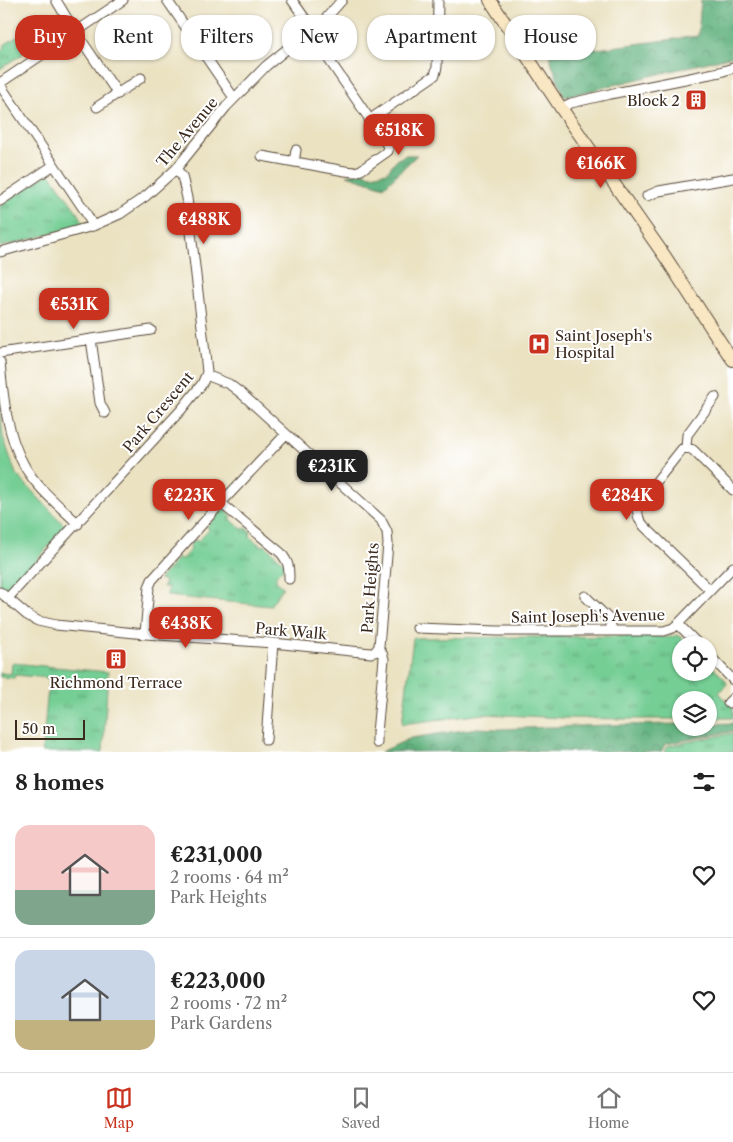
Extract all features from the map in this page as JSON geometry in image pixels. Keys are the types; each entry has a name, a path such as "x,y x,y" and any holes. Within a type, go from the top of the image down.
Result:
{"street":[{"path":"56,0 65,15"},
{"path":"85,26 124,0"},
{"path":"167,0 234,98"},
{"path":"292,0 303,15"},
{"name":"The Avenue","path":"329,15 342,0"},
{"path":"369,120 435,75 437,67 438,0"},
{"path":"490,0 561,108 666,258 733,360"},
{"path":"85,45 118,94"},
{"name":"The Avenue","path":"0,252 93,226 128,209 146,196 176,169 234,98 282,52"},
{"path":"35,60 0,84 85,211 93,226"},
{"path":"262,156 345,172 355,172 388,152 386,143 329,60"},
{"path":"561,108 610,94 733,68"},
{"path":"97,107 141,78"},
{"path":"294,162 296,150"},
{"path":"0,201 54,165"},
{"name":"Park Crescent","path":"4,596 78,524 182,410 206,375 204,335 187,198 182,176 176,169"},
{"path":"647,196 658,191 733,178"},
{"path":"0,353 151,330"},
{"path":"91,339 100,403 106,413"},
{"path":"0,362 2,388 8,418 20,457 40,487 78,524"},
{"name":"Park Heights","path":"206,375 229,384 382,520 387,532 388,544 380,646 378,648"},
{"path":"686,447 687,435 715,398"},
{"path":"145,634 149,587 152,580 286,434"},
{"path":"686,447 693,450 733,490"},
{"path":"686,447 682,449 648,492 637,509 639,519 644,526 710,590"},
{"path":"221,503 281,553 289,565 289,580"},
{"name":"Saint Joseph's Avenue","path":"417,628 496,631 664,631 678,624 733,567"},
{"name":"Park Walk","path":"4,596 27,615 38,621 56,625 371,653 375,652 378,648"},
{"path":"585,596 610,620 612,631"},
{"path":"678,624 690,636"},
{"path":"266,740 273,643"},
{"path":"377,743 384,660 378,648"},
{"path":"717,663 733,680"}],"green space":[{"path":"701,0 733,0 733,56 564,97 551,60 596,60 596,49 698,36"},
{"path":"15,38 15,59 0,69 0,51 5,47 4,45"},
{"path":"406,155 417,155 384,187 347,175 362,172 371,175 387,172 396,160"},
{"path":"49,173 80,216 84,225 0,247 0,206"},
{"path":"0,408 3,437 16,474 66,527 8,592 0,585"},
{"path":"222,511 226,511 231,515 231,520 242,529 246,528 251,532 250,537 261,546 265,545 285,564 285,567 276,577 277,582 283,587 270,606 167,596 168,587 163,587 165,581 159,579 177,559 182,559 191,549 190,545 194,540 198,541 209,530 207,526"},
{"path":"672,637 672,681 717,681 717,672 725,679 727,684 719,693 730,705 733,703 733,718 717,718 717,691 672,691 672,719 564,718 484,714 402,724 413,638"},
{"path":"12,663 108,672 103,752 42,752 49,678 15,675 14,678 0,677 0,673 11,674"},
{"path":"733,723 733,731 717,734 717,724"},
{"path":"672,724 672,736 707,736 665,744 661,752 381,752 411,738 477,728 499,729"},
{"path":"733,733 733,752 664,752 667,746"}],"place":[{"name":"Block 2","path":"696,100"},
{"name":"Saint Joseph's Hospital","path":"539,344"},
{"name":"Richmond Terrace","path":"116,659"}]}
